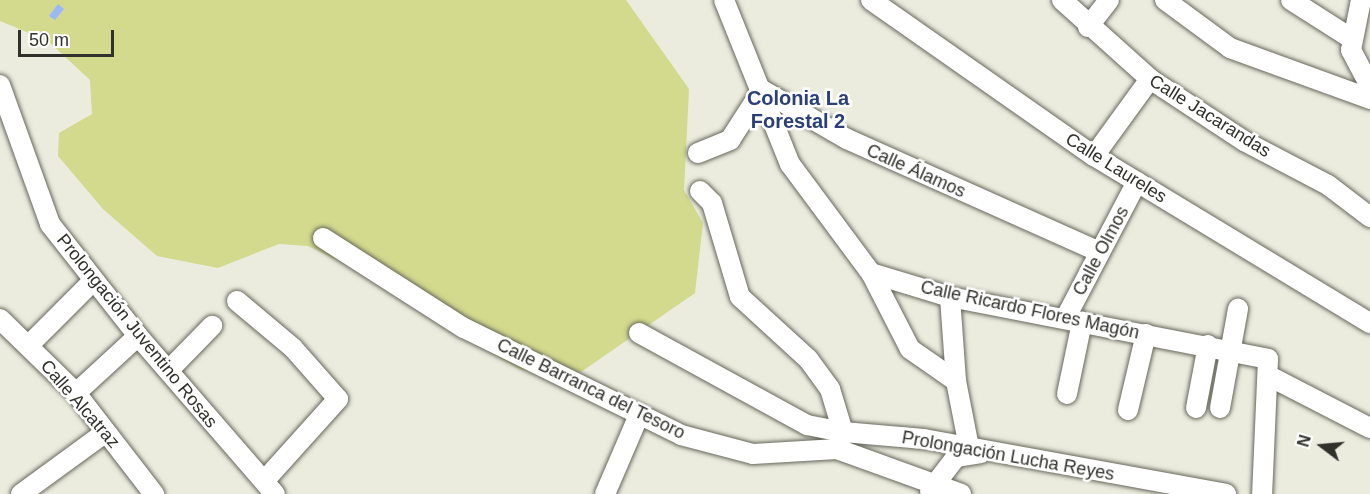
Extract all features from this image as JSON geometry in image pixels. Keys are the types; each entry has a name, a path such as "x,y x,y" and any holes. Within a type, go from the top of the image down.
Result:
{"street":[{"path":"724,0 790,164 871,273 910,349 956,381"},
{"name":"Calle Laureles","path":"871,0 1094,156 1370,323"},
{"name":"Calle Jacarandas","path":"1062,0 1088,27 1150,79 1244,141 1328,185 1370,217"},
{"path":"1088,27 1108,0"},
{"path":"1165,0 1230,48 1370,99"},
{"path":"1291,0 1350,37"},
{"path":"1361,0 1350,37 1356,63 1370,86"},
{"path":"1094,156 1150,79"},
{"name":"Prolongación Juventino Rosas","path":"0,85 50,224 138,336 270,487"},
{"path":"698,153 730,140 762,90"},
{"name":"Calle Álamos","path":"762,90 847,139 1100,252"},
{"name":"Calle Olmos","path":"1067,394 1073,320 1100,252 1137,182"},
{"path":"700,191 712,203 740,297 808,359 830,389 840,441"},
{"name":"Calle Barranca del Tesoro","path":"323,238 426,304 639,415 733,450 840,441"},
{"name":"Calle Ricardo Flores Magón","path":"871,273 950,297 1230,349 1268,359 1270,377"},
{"path":"29,345 93,281"},
{"path":"950,297 956,381 969,447"},
{"path":"237,301 293,348 338,399 270,487"},
{"path":"1220,408 1238,309"},
{"name":"Calle Alcatraz","path":"0,319 76,393 150,492"},
{"path":"169,370 212,326"},
{"path":"639,333 931,488 961,494"},
{"path":"1128,410 1146,334"},
{"path":"76,393 138,336"},
{"path":"1196,408 1208,345"},
{"path":"1262,494 1270,377 1370,428"},
{"path":"605,494 639,415"},
{"path":"21,494 106,432"},
{"name":"Prolongación Lucha Reyes","path":"840,441 969,447 1226,494"},
{"path":"931,488 956,457 991,452"}],"green space":[{"path":"0,0 626,0 689,89 684,190 703,223 695,293 581,372 521,370 425,315 425,304 308,246 279,244 218,268 157,256 103,209 58,156 59,133 92,114 90,80 48,41 0,21"}],"building":[{"path":"58,4 64,9 55,20 49,16"}],"district":[{"name":"Colonia La Forestal 2","path":"798,110"}]}
